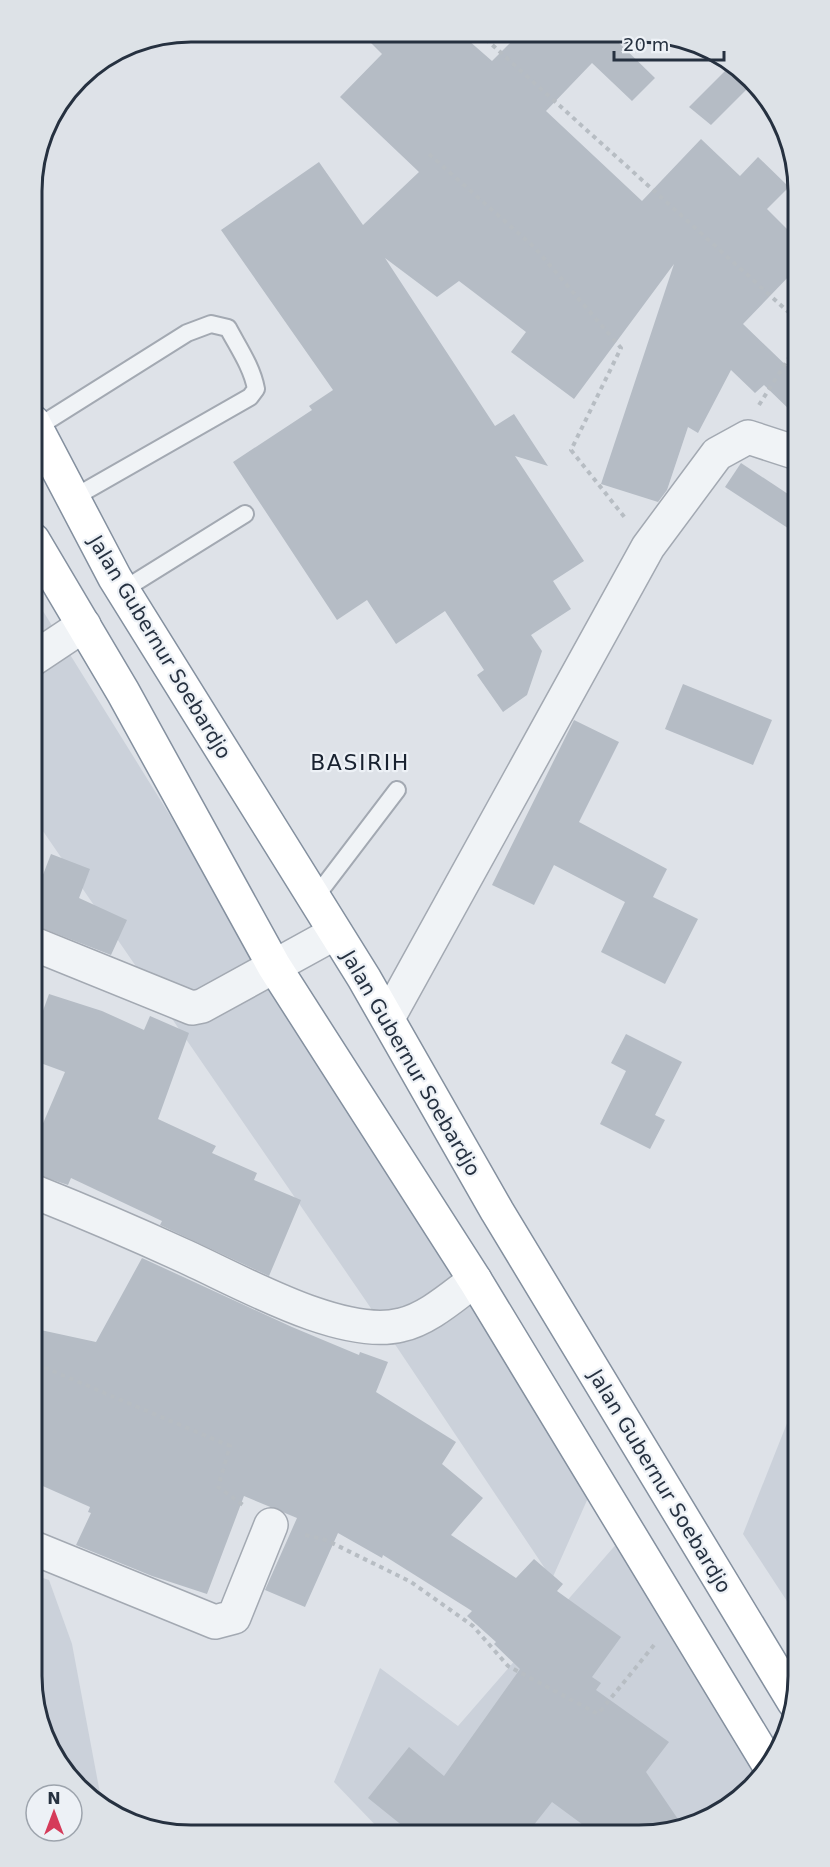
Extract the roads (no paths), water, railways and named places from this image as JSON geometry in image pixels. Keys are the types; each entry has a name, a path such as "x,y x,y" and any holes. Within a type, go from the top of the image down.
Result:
{"highway":[{"name":"Jalan Gubernur Soebardjo","path":"42,440 123,590 388,1018 497,1211 787,1691"},
{"path":"42,555 84,624 274,966 475,1280 764,1757"}],"street":[{"path":"388,1018 648,547 717,454 748,437 788,450"},
{"path":"42,653 84,624"},
{"path":"42,947 192,1008 202,1006 335,933"},
{"path":"42,1195 99,1218 293,1306 370,1328 402,1325 418,1319 475,1280"},
{"path":"42,1551 215,1622 234,1617 271,1525"}],"lane":[{"path":"42,420 187,333 211,324 228,328 254,377 256,389 250,397 73,498"},
{"path":"123,590 245,514"},
{"path":"314,898 397,790"}],"district":[{"name":"BASIRIH","path":"360,762"}]}
